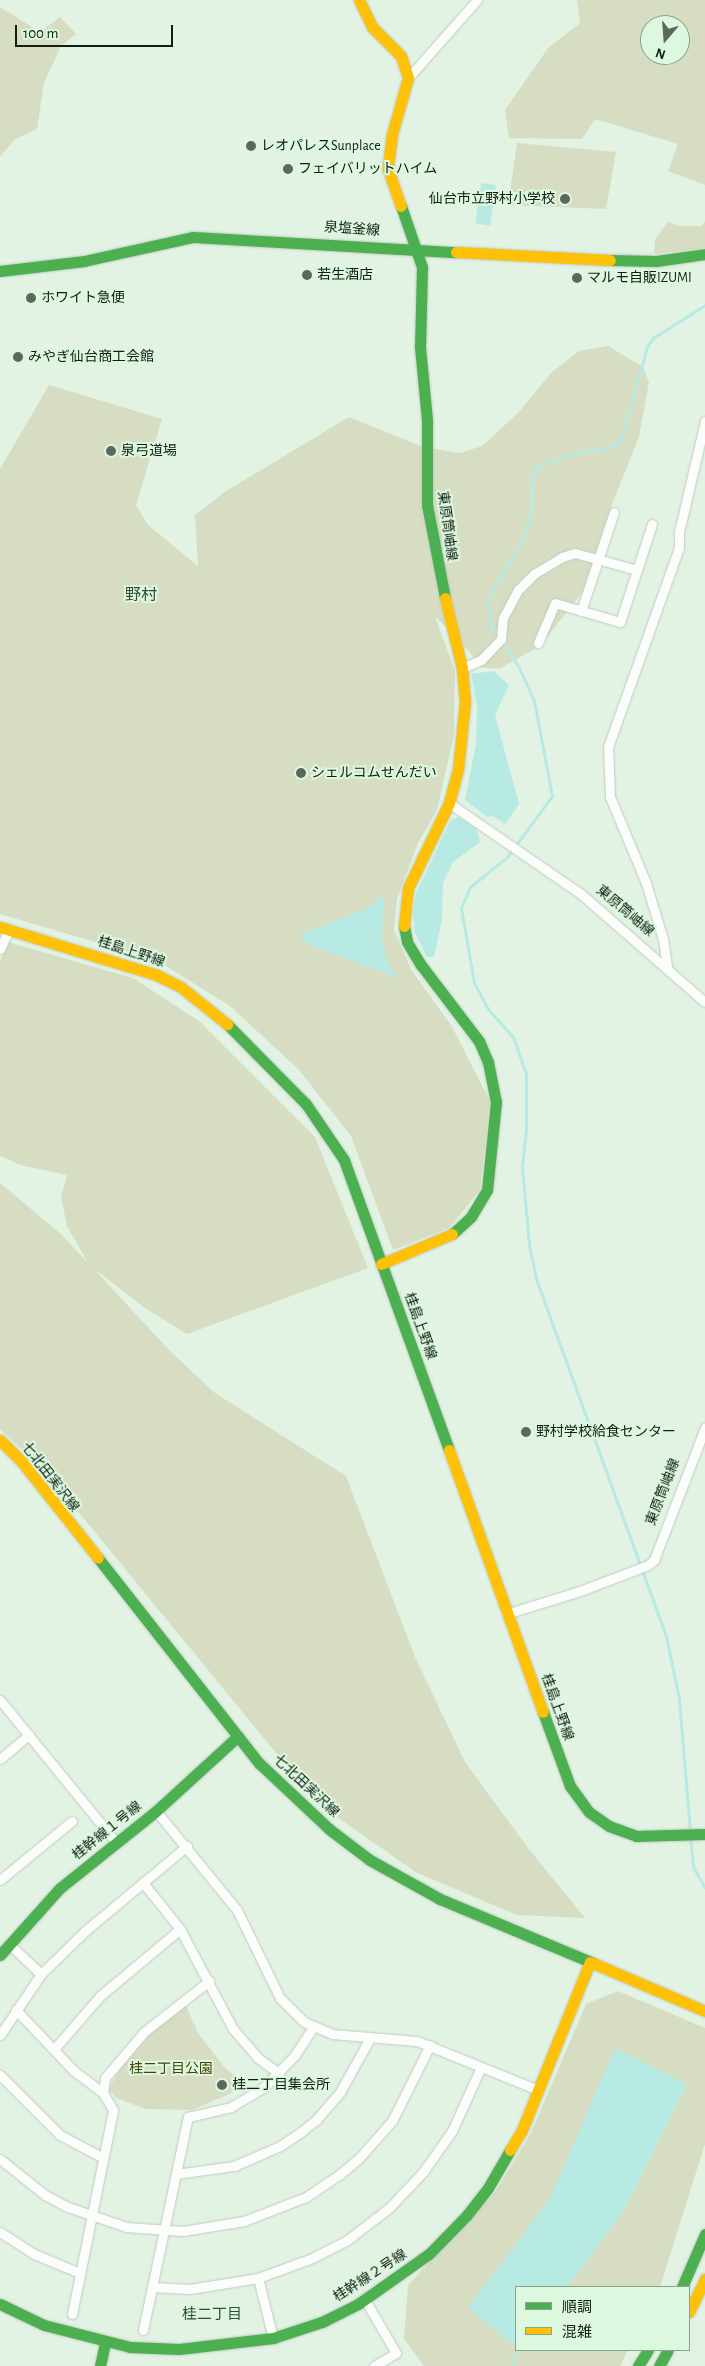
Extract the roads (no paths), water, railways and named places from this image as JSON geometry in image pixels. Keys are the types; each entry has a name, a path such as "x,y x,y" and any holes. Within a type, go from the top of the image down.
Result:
{"main road":[{"path":"359,0 372,27 401,56 408,78"},
{"name":"東原筒岫線","path":"382,1264 455,1233 480,1204 491,1172 496,1102 488,1062 464,1019 413,953 404,928 408,888 449,803 464,741 462,668 432,542 427,505 426,420 420,347 422,267 418,250 388,169 392,134 408,78"},
{"name":"泉塩釜線","path":"0,271 76,262 193,237 619,261 656,261 705,254"},
{"name":"桂島上野線","path":"4,928 157,975 202,1001 306,1104 330,1135 344,1160 506,1614 570,1786 589,1812 609,1826 636,1836 702,1834"},
{"name":"七北田実沢線","path":"0,1440 22,1462 238,1736 277,1782 370,1860 440,1899 705,2010"},
{"name":"桂幹線１号線","path":"0,1955 60,1888 156,1811 238,1736"},
{"name":"桂幹線２号線","path":"0,2304 44,2325 105,2343 179,2349 273,2338 322,2322 365,2300 417,2264 467,2215 514,2145 590,1962"},
{"path":"682,2286 705,2234"},
{"path":"690,2310 705,2279"},
{"path":"100,2366 105,2343"},
{"path":"638,2366 647,2351"},
{"path":"659,2366 667,2351"}],"street":[{"path":"408,78 476,0"},
{"path":"666,967 663,939 646,883 613,808 608,747 679,548 679,532 705,420"},
{"path":"581,611 614,512"},
{"path":"538,643 555,603 620,622 652,524"},
{"path":"462,668 481,660 499,642 508,606 534,574 562,557 575,553 637,570"},
{"name":"東原筒岫線","path":"449,803 581,894 705,1002"},
{"path":"0,949 4,928"},
{"name":"東原筒岫線","path":"506,1614 648,1565 654,1560 705,1428"},
{"path":"0,1700 116,1842"},
{"path":"0,1758 29,1735"},
{"path":"156,1811 187,1846 237,1910 280,1998 291,2012 314,2027 332,2034 370,2038 400,2038 430,2045 538,2090"},
{"path":"0,1880 72,1821"},
{"path":"0,2035 41,1974 85,1931 144,1884 187,1846"},
{"path":"144,1884 180,1929 233,2029 258,2058 279,2074"},
{"path":"55,2048 100,1996 180,1929"},
{"path":"9,1944 41,1974"},
{"path":"103,2093 105,2078 130,2047 209,1981"},
{"path":"16,2010 55,2048 81,2077 103,2093 113,2110 72,2314"},
{"path":"143,2330 188,2117 231,2107 263,2088 279,2074 314,2027"},
{"path":"176,2174 234,2166 280,2146 316,2120 340,2092 370,2038"},
{"path":"0,2159 45,2194 91,2216 126,2227 163,2231 204,2229 244,2221 286,2207 323,2187 359,2158 392,2121 430,2045"},
{"path":"152,2288 190,2289 258,2278 310,2259 346,2241 389,2208 423,2172 452,2131 481,2066"},
{"path":"0,2075 60,2136 103,2158"},
{"path":"0,2232 34,2254 80,2273"},
{"path":"258,2278 273,2338"},
{"path":"365,2300 396,2353 374,2366"}],"water":[{"path":"481,183 496,185 490,226 475,224"},
{"path":"494,671 509,685 495,715 519,804 505,824 493,816 487,817 465,800 476,744 477,707 471,674"},
{"path":"458,817 477,829 480,842 453,862 443,883 442,919 434,957 427,957 415,933 413,912 416,893 451,820"},
{"path":"382,896 384,901 382,942 388,964 399,978 317,948 300,939 305,932 367,909"},
{"path":"615,2048 687,2084 625,2209 568,2286 515,2286 515,2346 468,2308 550,2199"}],"waterway":[{"path":"690,1831 679,1699 666,1636 536,1278 529,1244 522,1167 526,1130 526,1074 513,1037 488,1009 474,983 461,908 470,887 507,857 552,796 534,701 519,667 492,627 487,606 489,597 524,537 532,508 532,484 535,468 568,455 611,447 621,440 647,347 653,338 705,305"},
{"path":"690,1837 693,1867 705,1888"},
{"path":"511,2366 518,2351"}],"place":[{"name":"レオパレスSunplace","path":"251,146"},
{"name":"フェイバリットハイム","path":"288,169"},
{"name":"仙台市立野村小学校","path":"565,199"},
{"name":"若生酒店","path":"307,275"},
{"name":"マルモ自販IZUMI","path":"577,278"},
{"name":"ホワイト急便","path":"31,298"},
{"name":"みやぎ仙台商工会館","path":"18,357"},
{"name":"泉弓道場","path":"111,451"},
{"name":"シェルコムせんだい","path":"301,773"},
{"name":"野村学校給食センター","path":"526,1432"},
{"name":"桂二丁目集会所","path":"222,2085"}],"district":[{"name":"野村","path":"141,595"},
{"name":"桂二丁目","path":"212,2315"}],"park label":[{"name":"桂二丁目公園","path":"171,2069"}]}
